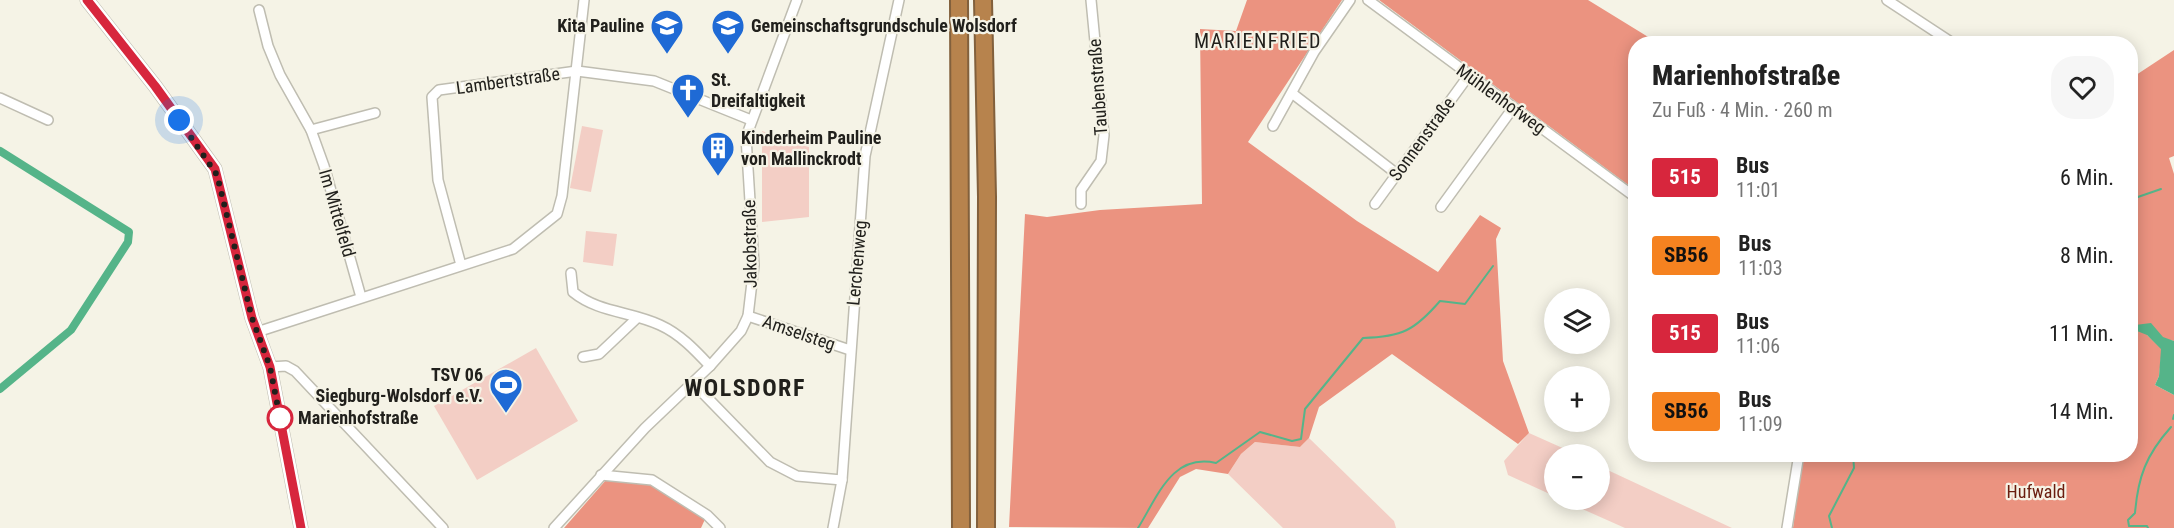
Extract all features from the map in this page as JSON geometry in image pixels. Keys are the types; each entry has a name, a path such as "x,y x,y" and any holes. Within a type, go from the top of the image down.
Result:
{"highway":[{"path":"959,0 961,528"},
{"path":"983,0 987,197 986,528"}],"street":[{"path":"87,0 155,86 215,169 234,254 256,332 270,367 301,528"},
{"path":"256,332 513,249 557,214 562,196 584,0"},
{"name":"Jakobstraße","path":"554,528 645,428 710,366 741,331 748,316 754,265 746,137 797,0"},
{"name":"Lerchenweg","path":"833,528 842,480 866,156 899,0"},
{"name":"Taubenstraße","path":"1081,204 1081,190 1101,161 1104,135 1091,0"},
{"path":"1273,126 1293,94 1314,52 1350,0"},
{"name":"Mühlenhofweg","path":"1368,0 1628,192"},
{"path":"1887,0 1942,36"},
{"name":"Im Mittelfeld","path":"260,10 268,46 280,75 311,130 324,166 361,297"},
{"name":"Lambertstraße","path":"461,265 438,180 432,95 439,90 577,71 654,81 751,120"},
{"name":"Sonnenstraße","path":"1375,204 1469,75"},
{"path":"1293,94 1397,174"},
{"path":"0,98 48,120"},
{"path":"1441,207 1513,108"},
{"path":"311,130 375,113"},
{"path":"571,273 573,292 587,304 660,325 690,344 710,366"},
{"name":"Amselsteg","path":"748,316 850,350"},
{"path":"583,357 599,354 638,318"},
{"path":"270,367 286,366 295,371 443,528"},
{"path":"693,383 770,462 798,476 842,480"},
{"path":"1787,528 1798,462"},
{"path":"601,476 652,480 707,515 720,528"}],"shaded area":[{"path":"582,126 603,130 591,192 570,188"},
{"path":"762,131 809,147 809,217 762,222"},
{"path":"586,231 617,234 613,266 583,262"},
{"path":"2151,323 2163,337 2174,341 2174,395 2155,385 2159,376 2161,349 2147,335 2138,331 2138,325"},
{"name":"TSV 06 Siegburg-Wolsdorf e.V.","path":"536,348 578,421 477,480 434,406"},
{"path":"1529,433 1554,444 1544,444 1544,491 1508,475 1504,461"},
{"path":"1309,438 1394,521 1396,528 1283,528 1228,474 1241,454 1255,442 1300,447"},
{"path":"1610,471 1732,528 1625,528 1584,510 1610,510"}],"green space":[{"path":"1247,0 1342,0 1248,142 1357,221 1438,272 1480,215 1501,228 1496,239 1503,361 1529,433 1518,444 1392,354 1319,407 1309,438 1300,447 1255,442 1241,454 1228,474 1196,469 1180,477 1148,528 1009,527 1025,214 1047,217 1100,210 1202,204 1200,29 1236,31"},
{"path":"1379,0 1588,0 1647,36 1628,36 1628,185"},
{"name":"Hufwald","path":"2174,50 2174,156 2169,158 2174,174 2174,341 2147,335 2162,349 2159,376 2155,385 2174,395 2174,528 1793,528 1801,462 2138,462 2138,74"},
{"path":"606,480 650,485 706,517 701,528 564,528"}],"waterway":[{"path":"0,151 129,232 128,242 71,330 0,389"},
{"path":"2138,197 2161,189"},
{"path":"1138,528 1168,480 1188,464 1216,463 1260,432 1292,441 1301,439 1305,409 1363,338 1388,336 1407,330 1423,319 1440,301 1465,304 1493,266"},
{"path":"2173,419 2174,415"},
{"path":"2148,528 2147,526 2129,526 2128,520 2135,513 2138,488 2149,457 2171,427"},
{"path":"1832,528 1829,516 1854,468 1854,462"}],"bus line":[{"name":"515","path":"87,0 155,86 215,169 234,254 252,318 270,367 301,528"}],"place":[{"name":"Kita Pauline","path":"667,55"},
{"name":"Gemeinschaftsgrundschule Wolsdorf","path":"728,55"},
{"name":"St. Dreifaltigkeit","path":"688,119"},
{"name":"Kinderheim Pauline von Mallinckrodt","path":"718,177"},
{"name":"TSV 06 Siegburg-Wolsdorf e.V.","path":"506,414"},
{"name":"Marienhofstraße","path":"280,418"}],"district":[{"name":"MARIENFRIED","path":"1258,41"},
{"name":"WOLSDORF","path":"745,388"}],"route":[{"path":"179,120 215,169 234,254 252,318 270,367 280,418"}]}
